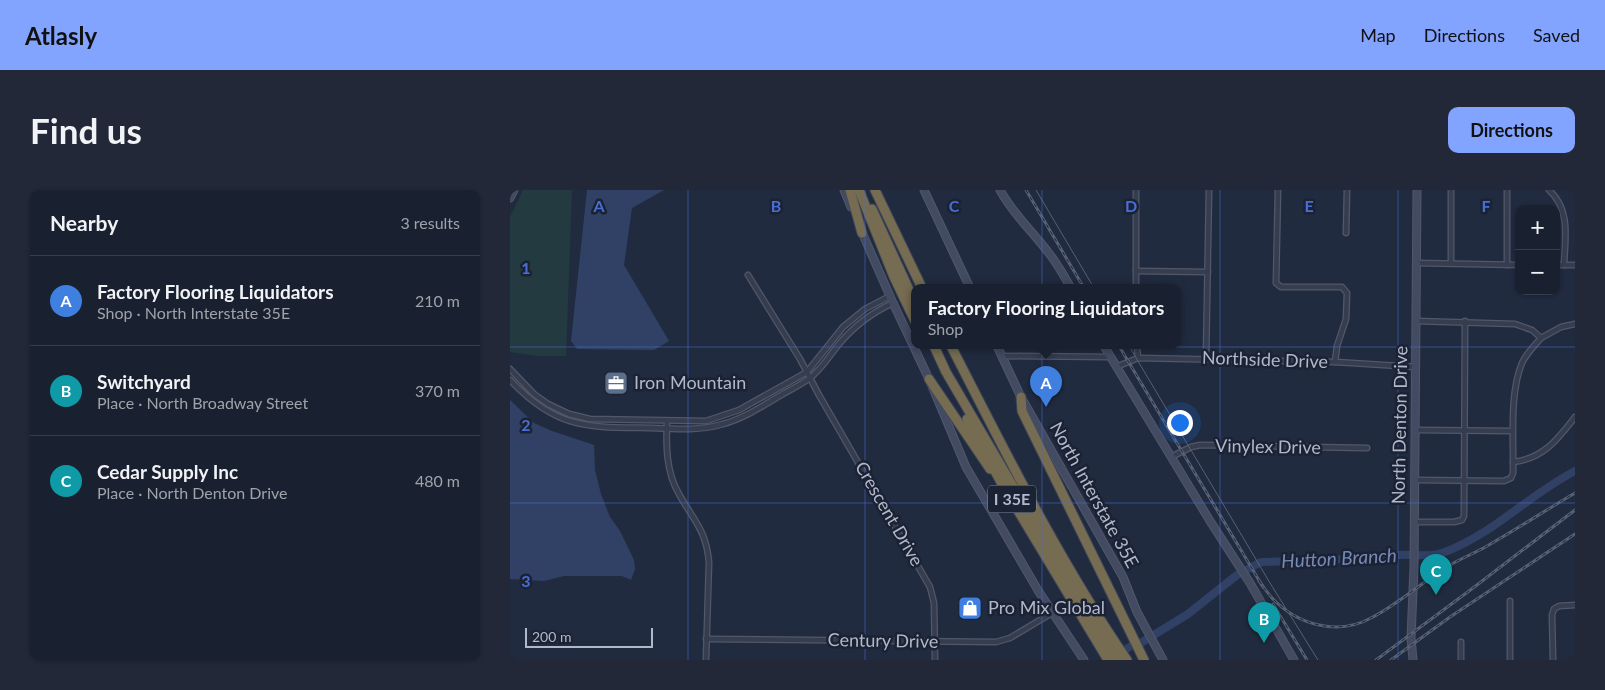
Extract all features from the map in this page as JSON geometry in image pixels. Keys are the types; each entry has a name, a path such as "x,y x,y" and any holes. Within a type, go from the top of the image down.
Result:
{"highway":[{"path":"850,190 862,233"},
{"path":"859,190 894,277 911,313"},
{"path":"865,190 911,295"},
{"path":"876,190 920,284"},
{"name":"I 35E","path":"929,349 1002,484 1089,616 1127,660"},
{"path":"935,349 946,372 1089,616 1118,660"},
{"name":"I 35E","path":"953,349 1089,616 1108,660"},
{"path":"928,379 1002,484"},
{"path":"1021,397 1022,411 1144,660"}],"main road":[{"path":"510,198 514,190"},
{"path":"844,190 911,343"},
{"path":"924,190 968,284"},
{"path":"1000,190 1008,205 1048,252 1068,284"},
{"name":"North Denton Drive","path":"1413,660 1411,638 1414,567 1417,190"},
{"path":"914,349 966,467 1052,613 1062,625 1083,659"},
{"name":"North Interstate 35E","path":"999,349 1021,397 1123,577 1140,619 1163,660"},
{"path":"1106,349 1250,583 1294,660"}],"street":[{"path":"1136,190 1136,284"},
{"path":"1206,358 1209,190"},
{"path":"1278,190 1276,283 1281,287 1342,287 1348,293 1346,319 1337,346 1335,362"},
{"path":"1346,233 1347,190"},
{"path":"1451,190 1451,263"},
{"path":"1507,190 1508,264"},
{"path":"1549,190 1560,201 1563,210 1565,221 1564,265"},
{"path":"1417,263 1515,265"},
{"path":"1560,265 1575,265"},
{"path":"1136,271 1208,272"},
{"name":"Crescent Drive","path":"748,275 807,372 930,587 934,603 935,660"},
{"path":"510,369 534,394 563,412 590,419 706,421 740,410 807,372 842,327 865,309 891,300"},
{"path":"510,380 526,396 544,409 569,422 600,427 703,428 733,421 752,413 810,378 853,328 891,300"},
{"path":"1416,321 1515,324 1532,330 1541,338"},
{"path":"1414,522 1454,522 1462,520 1464,516 1465,321"},
{"path":"1415,480 1504,481 1511,478 1516,386 1522,363 1541,338 1561,327 1575,324"},
{"path":"1137,349 1138,358"},
{"path":"1003,356 1110,357"},
{"name":"Northside Drive","path":"1116,367 1138,358 1206,358 1335,362 1416,367"},
{"path":"1513,462 1540,454 1561,435 1575,417"},
{"path":"667,421 668,465 671,477 678,494 691,513 707,546 709,562 706,660"},
{"path":"1415,430 1512,432"},
{"name":"Vinylex Drive","path":"1171,457 1191,447 1200,445 1367,448"},
{"path":"1510,601 1510,660"},
{"path":"1553,660 1552,615 1554,609 1559,606 1575,605"},
{"name":"Century Drive","path":"706,639 1002,641 1052,613"},
{"path":"1461,642 1461,660"}],"green space":[{"path":"523,190 572,190 566,356 538,356 510,352 510,217"}],"water":[{"path":"587,190 664,190 632,208 624,265 669,341 654,350 577,349 571,341"},
{"path":"510,400 534,423 594,445 595,470 601,494 610,517 620,531 634,560 635,569 631,580 622,576 564,576 544,581 510,579"}],"waterway":[{"name":"Hutton Branch","path":"1117,655 1188,614 1237,575 1261,562 1439,554 1479,535 1558,480 1575,471"}],"tram line":[{"path":"1036,190 1092,284"},
{"path":"1131,349 1318,660"}],"railway":[{"path":"1026,190 1082,284"},
{"path":"1121,349 1263,587"},
{"path":"1259,581 1271,597 1283,608 1306,621 1332,627 1358,623 1371,618 1391,606 1450,565 1487,546 1575,493"},
{"path":"1376,660 1575,510"},
{"path":"1391,660 1450,617 1575,534"},
{"path":"1273,604 1307,660"}],"place":[{"name":"Iron Mountain","path":"616,383"},
{"name":"Factory Flooring Liquidators","path":"1046,407"},
{"name":"Cedar Supply Inc","path":"1436,595"},
{"name":"Pro Mix Global","path":"970,608"},
{"name":"Switchyard","path":"1264,643"}]}
